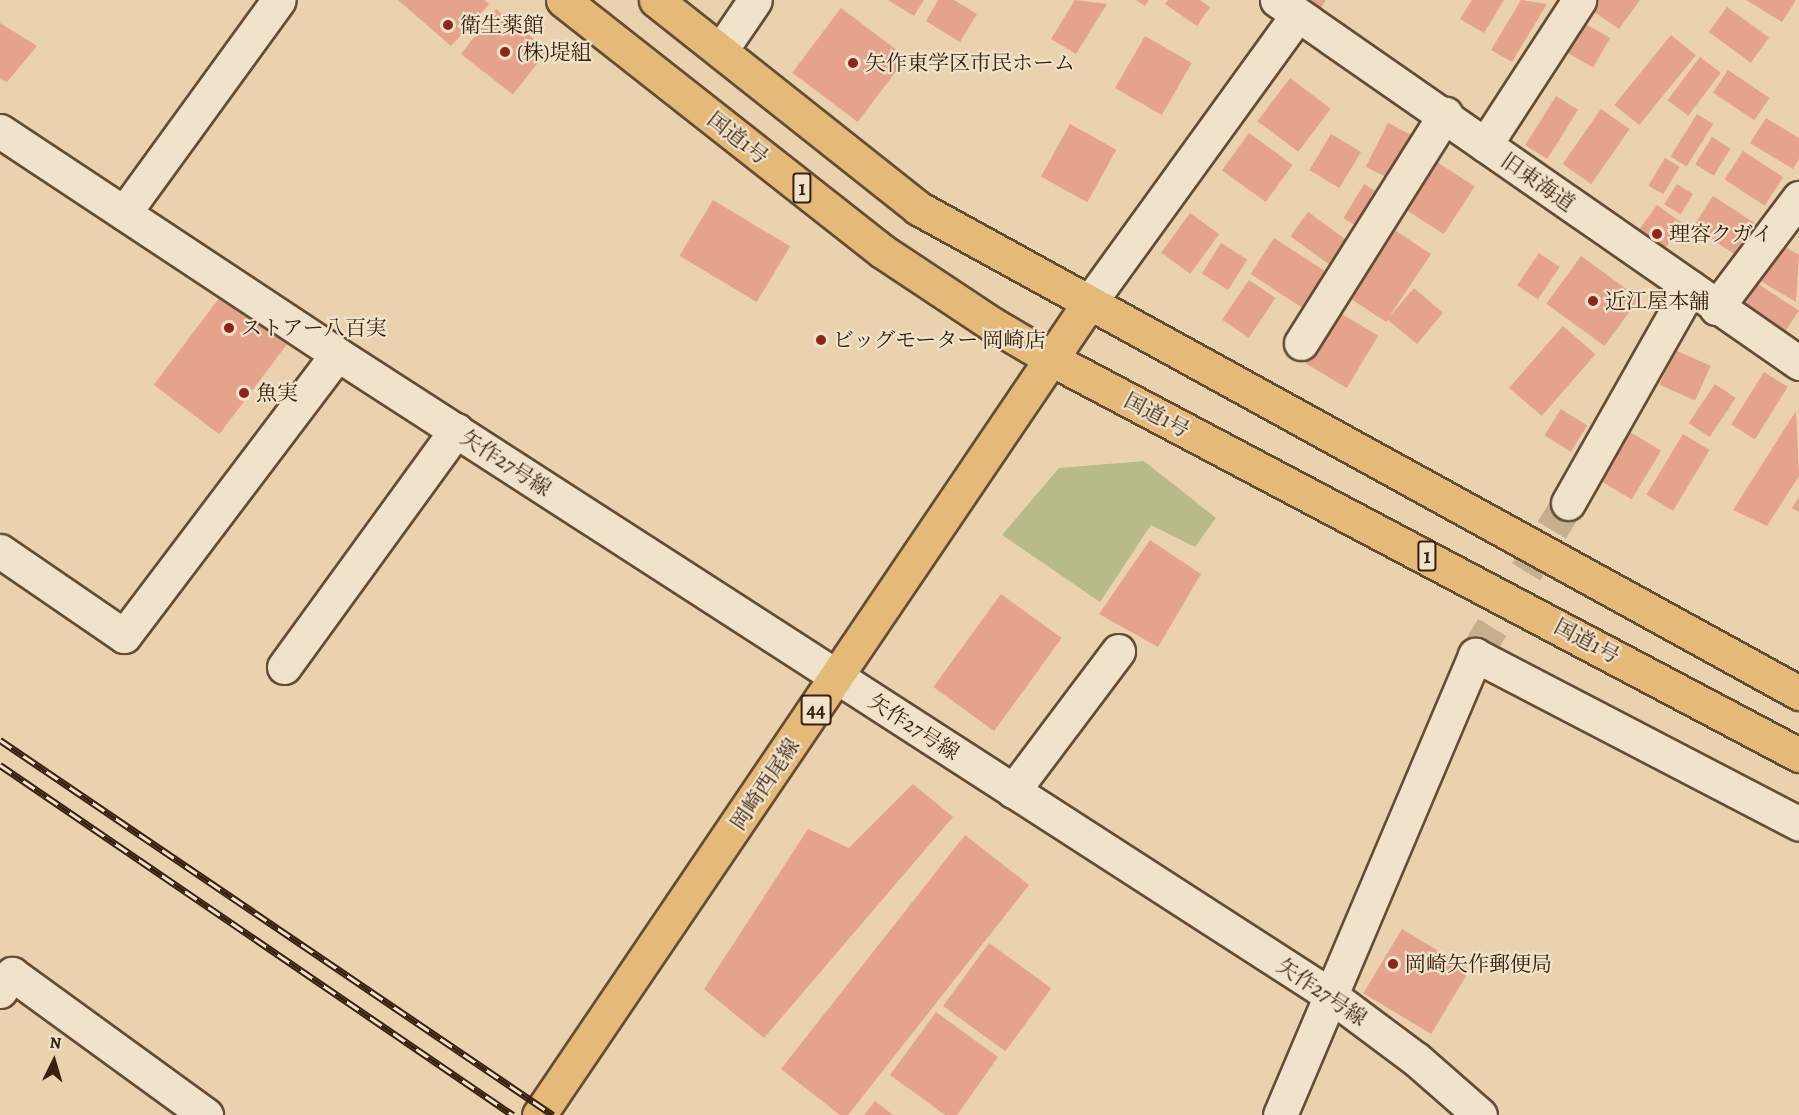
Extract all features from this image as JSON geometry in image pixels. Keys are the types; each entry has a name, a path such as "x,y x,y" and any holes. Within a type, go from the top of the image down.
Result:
{"main road":[{"name":"国道1号","path":"563,0 882,251 1053,360 1799,755"},
{"path":"656,0 918,208 1799,693"},
{"name":"岡崎西尾線","path":"539,1115 1053,360 1089,303"}],"street":[{"path":"0,131 124,213 279,0"},
{"path":"721,50 755,0"},
{"path":"1485,145 1579,0"},
{"path":"1089,303 1287,8"},
{"name":"旧東海道","path":"1287,8 1445,114 1485,145 1690,287 1716,308 1799,363"},
{"path":"1301,343 1445,114"},
{"path":"1716,308 1799,198"},
{"name":"矢作27号線","path":"124,213 337,354 1330,995 1416,1059 1480,1115"},
{"path":"1568,503 1690,287"},
{"path":"0,551 124,636 337,354"},
{"path":"284,667 456,430"},
{"path":"1013,791 1118,651"},
{"path":"1280,1115 1475,655 1799,824"},
{"path":"0,991 12,974 206,1115"}],"green space":[{"path":"1144,461 1216,518 1195,547 1151,525 1100,602 1002,535 1059,468"}],"building":[{"name":"衛生薬館","path":"398,0 485,0 489,4 451,46"},
{"path":"888,0 924,0 914,16"},
{"path":"938,0 954,0 977,14 960,42 926,21"},
{"path":"1075,0 1107,4 1076,54 1051,39"},
{"path":"1136,0 1149,0 1145,6"},
{"path":"1168,0 1200,0 1210,7 1197,26 1165,4"},
{"path":"1285,0 1326,0 1313,20"},
{"path":"1472,0 1504,0 1484,33 1460,19"},
{"path":"1521,0 1547,4 1512,62 1491,50"},
{"path":"1592,0 1640,0 1619,29 1587,7"},
{"path":"1746,0 1796,0 1782,22"},
{"path":"1727,7 1769,38 1751,63 1709,32"},
{"path":"841,8 906,57 858,122 792,73"},
{"name":"(株)堤組","path":"496,9 548,50 513,95 461,54"},
{"path":"1579,20 1610,38 1593,67 1562,49"},
{"path":"0,23 37,46 7,82 0,79"},
{"path":"1671,35 1696,55 1639,125 1614,105"},
{"path":"1145,36 1192,63 1162,115 1115,88"},
{"path":"1700,57 1721,73 1688,116 1668,100"},
{"path":"1728,70 1769,98 1754,120 1713,92"},
{"path":"1290,78 1331,109 1298,152 1258,121"},
{"path":"1556,96 1578,110 1547,159 1525,145"},
{"path":"1601,109 1630,129 1591,184 1563,164"},
{"path":"1697,114 1713,124 1687,166 1671,156"},
{"path":"1766,118 1799,138 1799,159 1793,169 1750,143"},
{"path":"1388,123 1417,138 1395,182 1366,167"},
{"path":"1070,124 1116,150 1087,202 1041,176"},
{"path":"1249,133 1293,165 1266,202 1222,170"},
{"path":"1331,134 1361,152 1339,188 1309,170"},
{"path":"1712,137 1731,149 1714,176 1695,164"},
{"path":"1743,151 1783,177 1765,206 1724,180"},
{"path":"1665,158 1680,167 1663,194 1649,185"},
{"path":"1437,162 1475,187 1444,234 1406,210"},
{"path":"1364,184 1382,195 1361,229 1343,218"},
{"path":"1677,184 1693,194 1680,214 1664,204"},
{"path":"1713,196 1754,223 1734,254 1693,227"},
{"path":"713,200 790,246 757,302 680,256"},
{"name":"理容クガイ","path":"1657,205 1683,224 1655,262 1629,243"},
{"path":"1308,212 1352,244 1334,268 1290,236"},
{"path":"1190,213 1219,234 1190,274 1161,253"},
{"path":"1393,229 1431,254 1389,317 1414,288 1443,313 1417,344 1388,320 1386,322 1348,297"},
{"path":"1274,238 1327,272 1303,308 1251,274"},
{"path":"1221,243 1247,259 1228,290 1202,274"},
{"path":"1780,244 1799,255 1796,302 1759,280"},
{"path":"1539,253 1560,267 1538,299 1517,285"},
{"name":"近江屋本舗","path":"1581,256 1639,298 1605,346 1546,304"},
{"path":"1249,280 1276,298 1249,338 1222,320"},
{"path":"1752,280 1799,310 1778,343 1731,313"},
{"path":"223,293 288,342 219,434 154,385"},
{"path":"1337,311 1378,336 1347,388 1306,363"},
{"path":"1563,326 1595,354 1542,416 1509,388"},
{"path":"1675,350 1711,366 1695,401 1660,385"},
{"path":"1764,372 1788,387 1755,439 1731,425"},
{"path":"1715,384 1736,398 1709,437 1689,423"},
{"path":"1561,409 1587,425 1571,452 1545,435"},
{"path":"1796,411 1799,476 1767,526 1733,510"},
{"path":"1625,429 1661,451 1632,499 1596,478"},
{"path":"1683,434 1710,450 1673,511 1646,495"},
{"path":"1799,497 1799,512 1792,508"},
{"path":"1150,540 1201,574 1158,647 1099,614"},
{"path":"1001,594 1062,638 994,731 933,687"},
{"path":"913,784 953,817 764,1038 704,989 808,829 849,848"},
{"path":"965,835 1029,885 848,1115 840,1115 781,1069"},
{"path":"1402,929 1470,970 1431,1034 1363,993"},
{"path":"989,943 1051,988 1005,1051 943,1006"},
{"path":"936,1012 998,1057 957,1115 945,1115 890,1075"},
{"path":"875,1101 893,1115 864,1115"}],"tunnel":[{"path":"1475,655 1568,503"}],"railway":[{"path":"0,740 553,1115"},
{"path":"0,765 513,1115"}],"place":[{"name":"衛生薬館","path":"448,25"},
{"name":"(株)堤組","path":"505,52"},
{"name":"矢作東学区市民ホーム","path":"853,63"},
{"name":"理容クガイ","path":"1657,234"},
{"name":"近江屋本舗","path":"1593,301"},
{"name":"ストアー八百実","path":"229,328"},
{"name":"ビッグモーター 岡崎店","path":"821,340"},
{"name":"魚実","path":"244,393"},
{"name":"岡崎矢作郵便局","path":"1393,964"}]}
